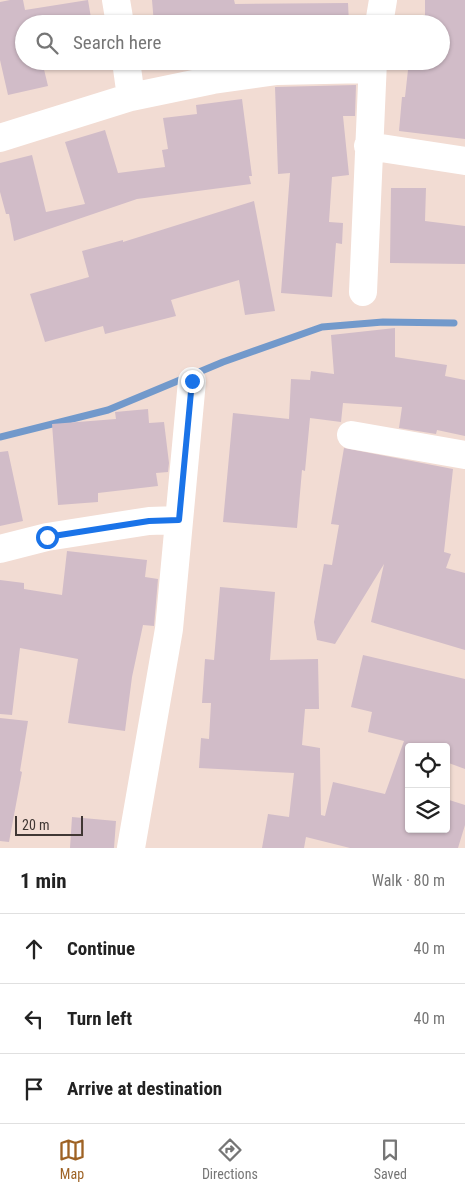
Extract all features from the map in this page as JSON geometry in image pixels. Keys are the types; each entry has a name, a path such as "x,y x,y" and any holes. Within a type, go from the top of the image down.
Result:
{"street":[{"path":"116,0 118,15"},
{"path":"380,15 383,0"},
{"path":"127,70 131,97"},
{"path":"0,138 131,97 214,80 293,70"},
{"path":"363,292 372,70"},
{"path":"368,146 465,161"},
{"path":"131,848 169,629 192,381"},
{"path":"351,435 465,455"},
{"path":"0,549 47,537 149,521 179,520"}],"building":[{"path":"23,0 25,10 88,0 90,15 15,15 15,70 44,70 48,86 8,95 0,60 0,2"},
{"path":"152,0 234,0 235,4 348,3 349,15 153,15"},
{"path":"425,0 465,0 465,139 399,131 402,97 405,97 408,70 450,70 450,15 425,15"},
{"path":"356,85 355,116 343,116 349,175 332,177 329,222 343,223 342,244 336,243 332,297 281,293 290,173 278,174 275,87"},
{"path":"242,99 252,176 249,176 251,184 137,199 14,241 9,214 6,214 0,192 0,163 32,155 46,212 85,204 65,142 105,130 118,173 165,167 162,150 168,149 163,118 197,114 196,105"},
{"path":"391,188 426,188 425,221 465,226 465,264 390,263"},
{"path":"254,201 275,311 245,315 239,280 171,300 176,316 105,334 103,326 45,342 30,294 89,277 82,251 123,240 123,242"},
{"path":"395,328 395,357 447,365 445,376 465,380 465,436 437,430 436,434 399,428 402,407 343,403 341,422 310,418 305,471 302,470 297,528 223,522 233,413 289,419 291,379 310,380 311,371 334,374 331,335"},
{"path":"148,409 149,423 164,422 169,463 168,472 156,473 158,486 98,493 98,502 58,505 52,424 116,419 115,412"},
{"path":"344,448 453,469 444,552 451,554 446,568 465,573 465,650 371,622 384,564 335,644 317,640 314,622 324,564 332,565 339,525 331,524"},
{"path":"8,451 23,521 0,526 0,452"},
{"path":"67,551 147,560 145,577 158,579 154,626 143,625 132,677 125,731 68,723 78,659 20,648 12,715 0,714 0,580 24,583 24,589 62,595"},
{"path":"220,587 275,592 270,660 318,659 319,709 305,709 302,745 320,748 321,815 325,816 333,782 385,794 404,741 368,732 372,712 351,707 363,655 465,679 465,769 450,763 450,743 405,743 405,833 450,833 450,800 465,805 465,825 458,848 350,848 306,837 304,848 262,848 268,814 289,817 294,773 199,768 201,738 209,739 211,703 202,703 205,659 214,660"},
{"path":"0,718 28,721 20,771 22,772 9,842 0,841"},
{"path":"72,817 116,821 114,848 70,848"}],"waterway":[{"path":"0,437 108,410 223,362 322,327 383,322 454,323"}],"route":[{"path":"47,537 149,521 179,520 192,381"}]}
